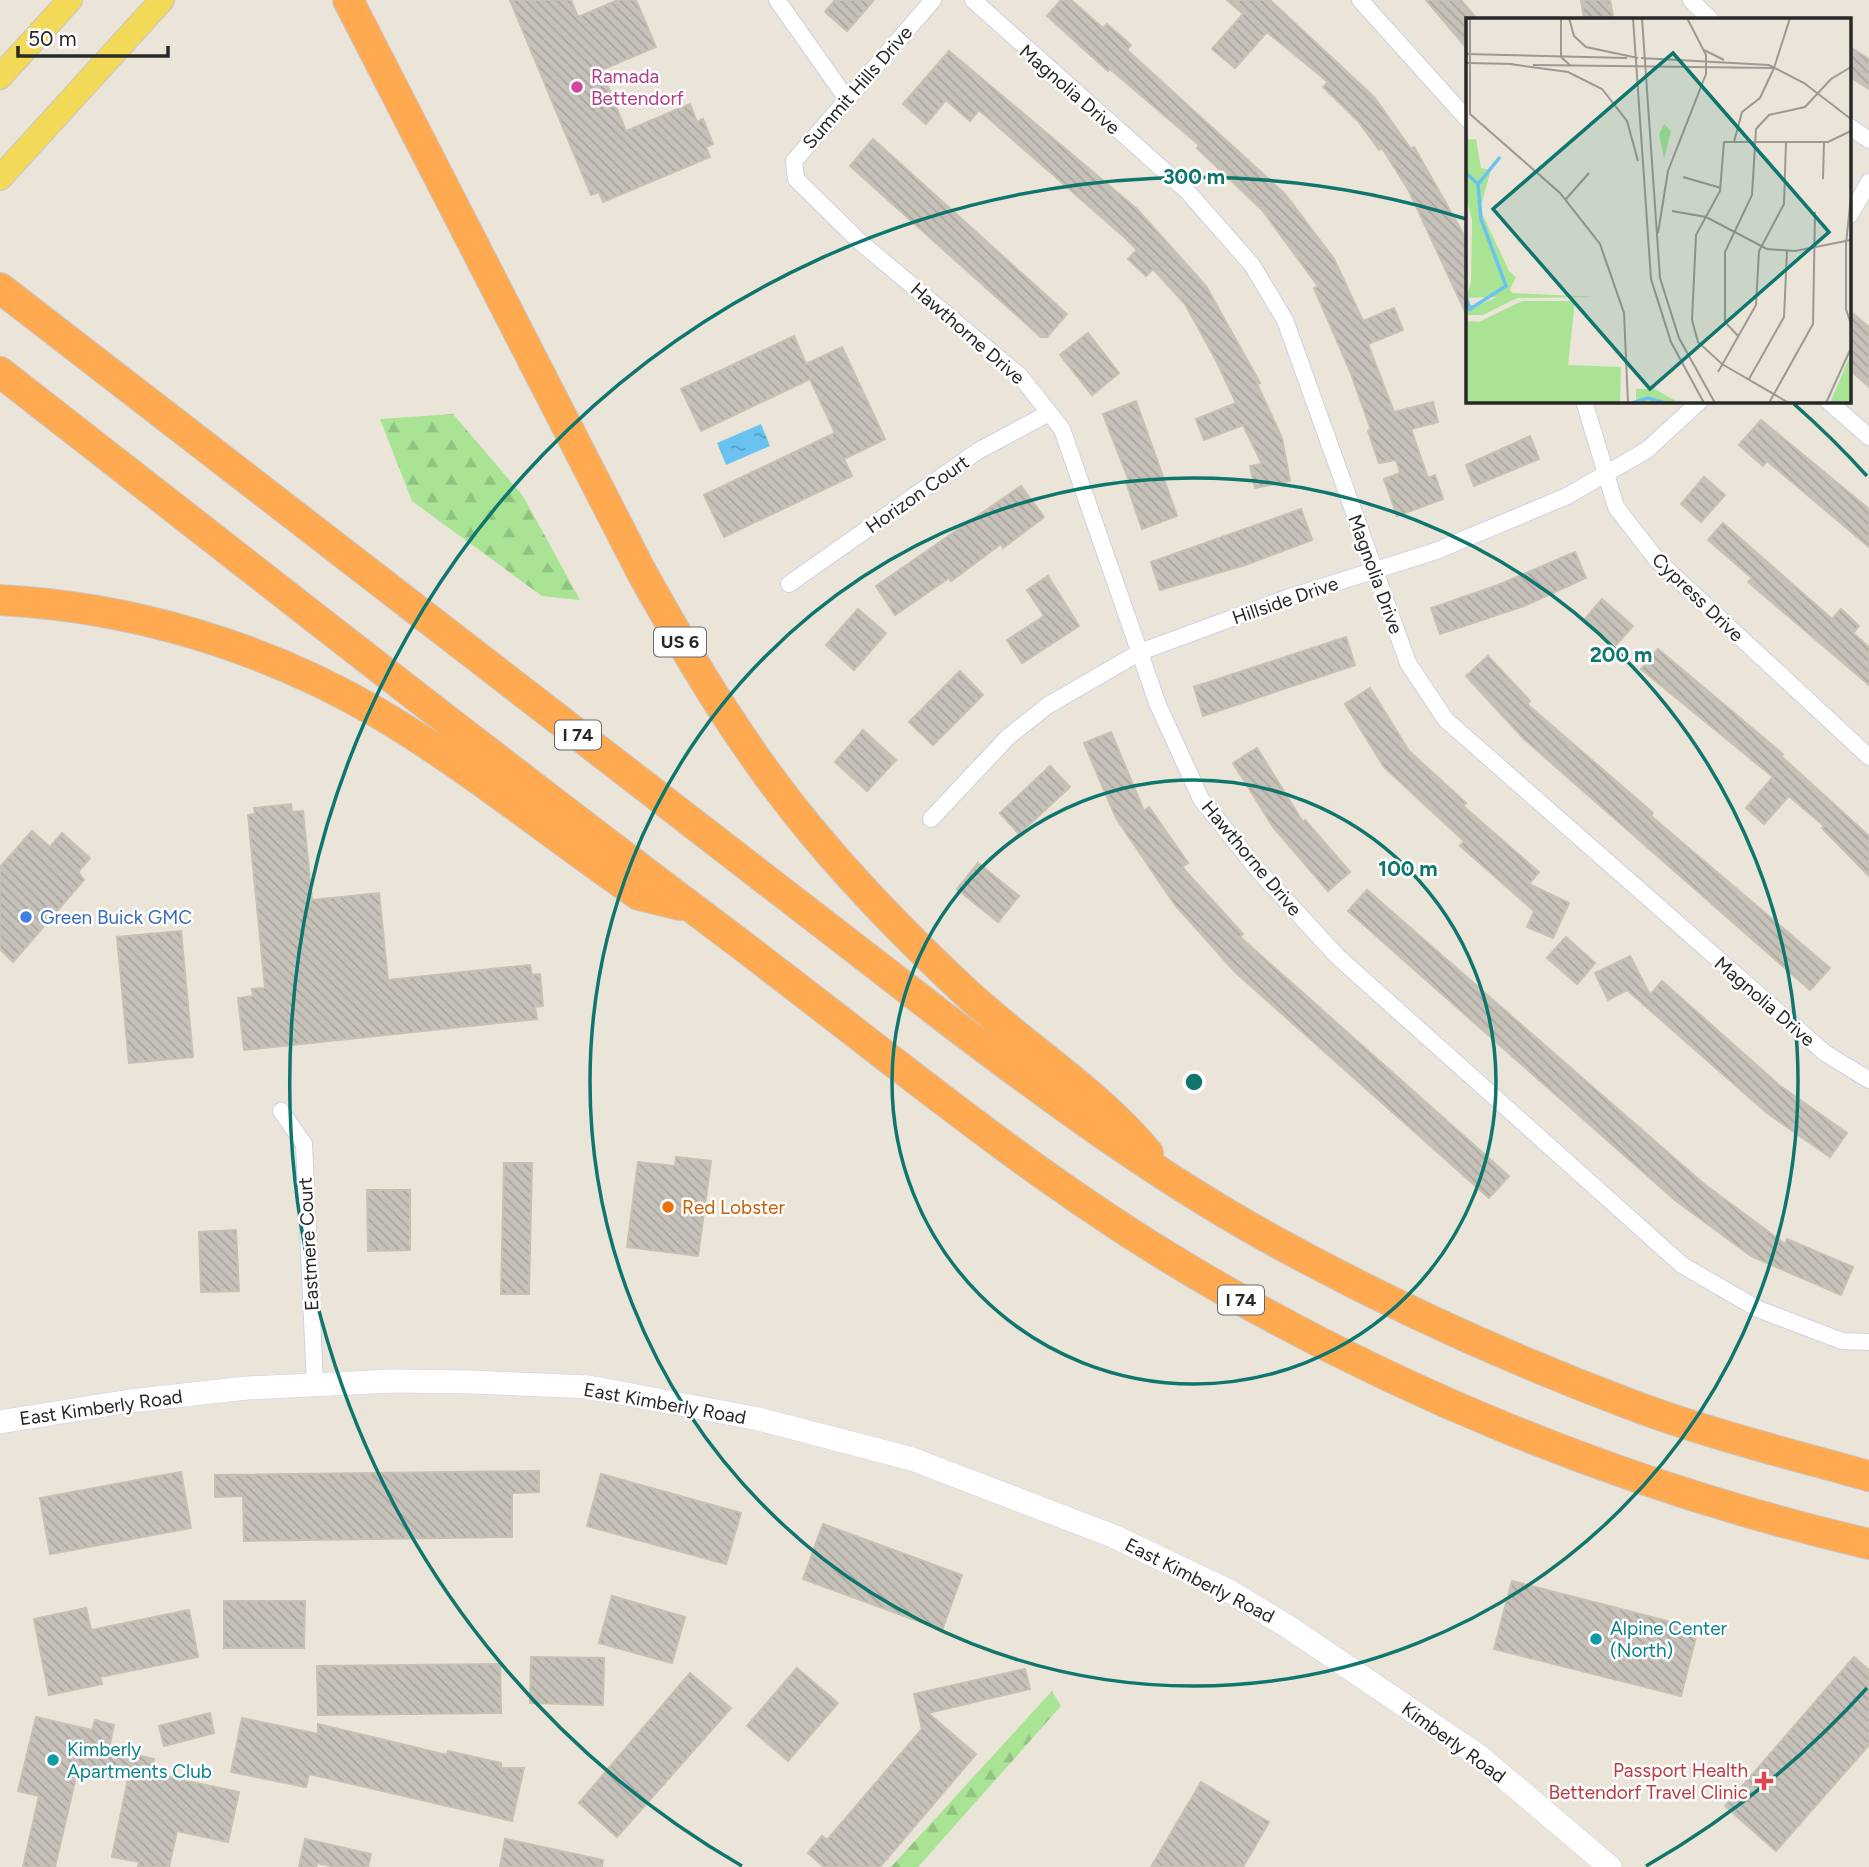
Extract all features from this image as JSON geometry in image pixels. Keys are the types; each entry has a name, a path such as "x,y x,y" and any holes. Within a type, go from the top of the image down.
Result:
{"highway":[{"name":"US 6","path":"348,0 641,571 678,639 757,760 818,839 917,946 1017,1038 1120,1120 1164,1173"},
{"name":"I 74","path":"0,288 945,1018 1082,1120 1164,1173 1267,1237 1356,1284 1497,1350 1633,1406 1715,1433 1869,1476"},
{"name":"I 74","path":"0,372 947,1105 1045,1175 1166,1255 1296,1330 1399,1382 1588,1461 1702,1499 1869,1544"},
{"path":"0,600 70,604 125,615 180,630 258,657 374,712 418,738 639,895 691,907"}],"main road":[{"path":"0,77 70,0"},
{"path":"0,178 162,0"},
{"name":"East Kimberly Road","path":"0,1422 130,1401 247,1388 393,1381 589,1387 795,1428 912,1459 1012,1494 1113,1536 1231,1592 1290,1628"},
{"name":"Kimberly Road","path":"1290,1628 1479,1756 1611,1867"}],"street":[{"path":"777,0 847,99"},
{"name":"Summit Hills Drive","path":"796,179 794,161 933,0"},
{"name":"Magnolia Drive","path":"973,0 1187,191 1252,264 1285,320 1408,663 1446,720 1825,1053 1869,1080"},
{"path":"1360,0 1466,118"},
{"path":"1690,0 1709,18"},
{"path":"1852,128 1869,140"},
{"name":"Hawthorne Drive","path":"796,179 859,241 1020,376 1062,429 1158,705 1200,799 1256,869 1338,957 1682,1265 1758,1309 1842,1341 1869,1342"},
{"path":"1852,212 1869,182"},
{"name":"Cypress Drive","path":"1584,402 1616,508 1657,560 1869,757"},
{"name":"Hillside Drive","path":"931,819 1008,737 1047,706 1140,652 1287,598 1436,551 1555,501 1647,450 1699,402"},
{"path":"1829,402 1869,437"},
{"name":"Horizon Court","path":"789,584 978,451 1049,413"},
{"name":"Eastmere Court","path":"281,1111 304,1144 315,1384"}],"green space":[{"path":"453,414 523,496 580,600 542,596 412,501 380,419"},
{"path":"1052,1691 1061,1706 918,1867 891,1867"}],"water":[{"path":"761,424 770,446 726,465 717,443"}],"building":[{"name":"Ramada Bettendorf","path":"510,0 571,0 578,17 618,0 636,0 656,47 601,70 626,131 690,104 697,122 703,119 713,144 706,147 710,157 603,202 599,192 591,195"},
{"path":"835,0 874,0 847,31 825,12"},
{"path":"1061,0 1071,0 1103,28 1107,24 1131,45 1127,50 1285,194 1334,259 1363,321 1394,308 1403,330 1368,344 1394,412 1433,402 1438,422 1411,429 1428,478 1435,475 1443,499 1397,516 1384,479 1400,473 1396,460 1379,463 1368,431 1371,430 1350,371 1314,288 1318,286 1262,210 1197,148 1199,145 1110,69 1108,71 1047,16"},
{"path":"1227,0 1270,0 1374,97 1411,149 1414,147 1466,238 1466,314 1409,191 1382,148 1379,150 1358,121 1323,87 1328,82 1267,32 1235,68 1212,49 1243,14"},
{"path":"1426,0 1461,0 1476,18 1466,18 1466,48"},
{"path":"1581,0 1610,0 1613,16 1584,18"},
{"path":"1852,48 1869,59 1869,89 1852,78"},
{"path":"949,51 1137,209 1206,286 1260,383 1257,384 1282,438 1290,481 1255,488 1250,466 1262,464 1243,425 1204,440 1196,419 1236,403 1185,304 1153,269 1146,276 1128,259 1137,250 1124,237 979,110 970,121 946,100 926,124 903,104"},
{"path":"873,139 1067,314 1047,337 1041,337 850,166"},
{"path":"1852,313 1869,327 1869,387 1852,372"},
{"path":"1088,333 1119,373 1092,395 1060,355"},
{"path":"794,336 806,364 842,347 885,439 844,459 852,476 724,537 704,495 835,433 810,379 701,431 681,389"},
{"path":"1136,401 1177,516 1142,529 1126,482 1129,481 1103,414"},
{"path":"1761,420 1869,509 1869,547 1767,461 1763,466 1739,445"},
{"path":"1530,436 1539,459 1474,486 1466,465"},
{"path":"1704,477 1725,495 1701,522 1681,504"},
{"path":"1021,486 1044,517 1003,548 1001,544 951,581 949,578 895,615 876,586"},
{"path":"1301,509 1312,540 1245,565 1160,590 1151,562"},
{"path":"1723,523 1832,619 1841,609 1859,626 1853,633 1869,647 1869,685 1748,582 1752,578 1708,540"},
{"path":"1575,552 1586,578 1524,606 1440,634 1431,608 1498,585"},
{"path":"1048,576 1079,626 1022,663 1007,640 1044,616 1027,590"},
{"path":"1602,599 1633,626 1616,645 1585,619"},
{"path":"858,609 886,633 854,670 826,645"},
{"path":"1346,637 1355,665 1203,716 1194,687"},
{"path":"1658,649 1783,754 1781,756 1869,836 1869,876 1822,828 1824,826 1789,796 1764,824 1746,808 1773,777 1641,669"},
{"path":"1488,656 1530,701 1527,704 1653,813 1651,816 1830,968 1810,990 1524,739 1466,676"},
{"path":"960,671 983,695 933,745 909,722"},
{"path":"1370,688 1409,751 1466,803 1463,806 1539,872 1529,884 1569,903 1553,938 1527,927 1534,911 1460,846 1464,841 1384,767 1345,704"},
{"path":"863,730 896,760 867,791 835,762"},
{"path":"1111,732 1144,811 1149,807 1188,863 1182,867 1243,934 1240,937 1509,1176 1489,1198 1235,972 1175,905 1116,818 1084,743"},
{"path":"1257,748 1303,822 1305,820 1350,872 1328,891 1273,827 1233,763"},
{"path":"1050,766 1070,787 1019,834 1000,813"},
{"path":"291,804 292,812 303,811 312,900 379,893 388,980 530,965 532,975 540,974 543,1006 535,1007 537,1019 244,1050 238,998 253,996 252,989 265,988 248,815 255,814 254,808"},
{"name":"Green Buick GMC","path":"32,831 50,847 62,833 90,858 78,872 84,880 13,962 0,949 0,867"},
{"path":"978,863 1019,896 998,922 957,889"},
{"path":"1367,890 1704,1184 1785,1244 1787,1239 1853,1267 1841,1295 1751,1256 1676,1201 1348,911"},
{"path":"181,931 193,1057 129,1063 117,937"},
{"path":"1566,937 1595,963 1577,984 1547,958"},
{"path":"1630,956 1650,995 1662,981 1779,1085 1847,1133 1830,1157 1767,1113 1627,990 1608,1000 1595,973"},
{"name":"Red Lobster","path":"676,1157 711,1161 698,1256 627,1247 638,1162 675,1166"},
{"path":"504,1163 532,1163 529,1294 501,1294"},
{"path":"367,1190 410,1190 410,1250 368,1251"},
{"path":"236,1230 239,1291 201,1292 199,1232"},
{"path":"539,1471 539,1492 512,1493 512,1537 244,1541 243,1496 215,1497 215,1475"},
{"path":"181,1472 191,1528 50,1554 40,1498"},
{"path":"601,1474 741,1513 726,1564 587,1526"},
{"path":"823,1524 962,1575 942,1630 803,1579"},
{"name":"Alpine Center (North)","path":"1512,1581 1698,1629 1681,1696 1494,1649"},
{"path":"612,1596 685,1617 672,1663 599,1643"},
{"path":"224,1601 305,1601 304,1648 224,1648"},
{"path":"86,1608 91,1630 189,1610 198,1657 100,1677 102,1684 49,1695 34,1619"},
{"path":"531,1657 604,1658 603,1705 530,1703"},
{"path":"1854,1657 1869,1670 1869,1745 1776,1851 1725,1806"},
{"path":"500,1664 501,1713 318,1715 317,1666"},
{"path":"797,1668 838,1703 788,1761 747,1726"},
{"path":"1025,1669 1030,1689 928,1713 976,1754 880,1867 824,1867 808,1853 822,1836 827,1840 922,1729 914,1694"},
{"path":"690,1673 731,1708 617,1837 579,1803"},
{"path":"210,1713 214,1733 164,1746 159,1726"},
{"path":"36,1717 92,1730 95,1720 114,1725 109,1749 154,1759 150,1773 239,1792 228,1842 177,1831 169,1867 138,1867 139,1862 112,1857 128,1779 78,1768 55,1867 23,1867 39,1796 18,1791"},
{"path":"242,1718 318,1734 318,1724 447,1755 448,1751 501,1763 501,1768 524,1768 512,1821 309,1774 306,1787 231,1772"},
{"path":"1201,1782 1269,1822 1243,1867 1151,1867"},
{"path":"305,1839 371,1854 368,1867 335,1867 317,1863 316,1867 299,1867"},
{"path":"505,1839 603,1860 602,1867 500,1867"}],"place":[{"name":"Ramada Bettendorf","path":"577,87"},
{"name":"Green Buick GMC","path":"26,917"},
{"name":"Red Lobster","path":"668,1207"},
{"name":"Alpine Center (North)","path":"1596,1639"},
{"name":"Kimberly Apartments Club","path":"53,1760"},
{"name":"Passport Health Bettendorf Travel Clinic","path":"1764,1781"}]}
